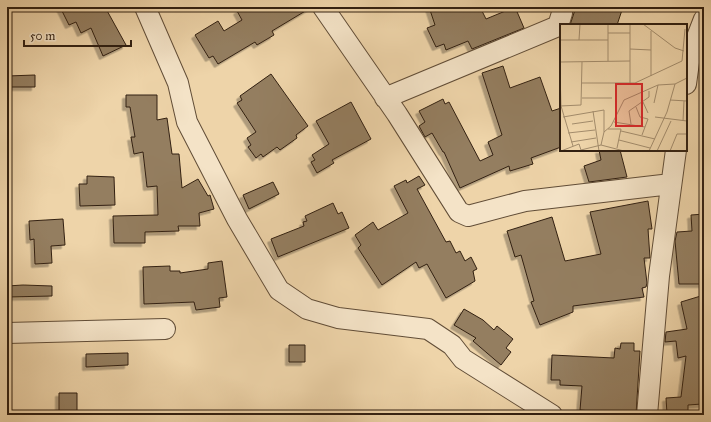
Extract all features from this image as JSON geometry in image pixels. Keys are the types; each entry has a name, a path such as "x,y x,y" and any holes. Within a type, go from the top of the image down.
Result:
{"street":[{"path":"145,7 146,13 178,84 187,122 237,219 279,290 307,309 338,318 428,329 452,345 463,359 552,415"},
{"path":"323,7 385,98 459,212 468,216 525,201 671,184"},
{"path":"385,98 558,26 562,14 562,7"},
{"path":"687,77 690,55 704,19"},
{"path":"647,415 659,276 676,151"},
{"path":"7,333 165,329"}],"building":[{"path":"60,7 105,7 126,45 103,56 91,28 81,33 76,22 69,25"},
{"path":"244,7 312,7 272,31 274,35 257,45 255,42 218,64 213,56 209,58 195,35 218,21 224,31 242,20 237,11"},
{"path":"429,7 480,7 486,19 515,7 524,28 472,49 468,41 446,50 444,44 436,47 427,28 435,25"},
{"path":"576,7 595,11 597,7 623,7 617,24 570,24"},
{"path":"503,66 510,88 540,77 552,111 560,108 560,147 531,158 533,164 510,171 509,166 460,188 444,152 432,133 425,137 419,126 425,122 419,111 443,99 445,104 449,102 480,161 493,155 488,142 502,135 482,73"},
{"path":"271,74 308,126 296,135 297,138 280,150 277,147 263,157 261,154 256,158 248,147 251,145 247,138 256,132 237,103 242,100 240,96"},
{"path":"35,75 35,87 7,87 7,76"},
{"path":"126,95 157,95 157,120 167,118 172,154 179,154 182,188 198,179 208,196 210,195 214,209 199,213 200,226 178,226 179,231 145,232 145,243 114,243 113,216 158,215 157,186 147,187 143,152 134,154 131,137 135,137 130,107 126,107"},
{"path":"351,102 371,139 332,160 334,163 317,173 311,162 315,160 312,155 329,144 316,121"},
{"path":"599,151 620,151 627,177 589,182 584,166 601,160"},
{"path":"87,176 114,177 115,205 80,206 79,184 87,184"},
{"path":"419,176 425,185 417,189 446,242 450,241 456,253 460,251 465,261 471,257 477,269 473,271 475,281 446,298 427,264 419,268 416,262 382,285 358,248 361,245 355,235 373,222 378,230 408,213 394,186 406,180 407,183"},
{"path":"273,182 279,194 249,209 243,195"},
{"path":"648,201 652,229 648,229 650,258 644,258 647,283 646,287 642,288 644,297 573,306 573,312 540,325 531,302 534,301 521,255 515,257 507,231 552,217 565,261 601,254 590,212"},
{"path":"333,203 338,214 342,212 349,228 278,257 271,239 304,226 303,222 307,221 305,216"},
{"path":"704,214 704,284 679,284 675,241 677,232 692,231 691,215"},
{"path":"63,219 65,245 51,246 52,263 35,264 34,239 30,240 29,221"},
{"path":"222,261 227,297 219,298 220,307 196,310 194,302 144,304 143,267 170,266 170,271 180,271 180,273 208,269 208,263"},
{"path":"7,286 52,286 52,296 7,297"},
{"path":"704,295 704,394 702,394 702,404 688,405 688,413 667,414 666,398 681,397 686,356 678,358 676,341 665,342 666,332 687,329 681,302"},
{"path":"464,309 483,320 494,330 497,326 513,339 506,348 511,352 501,365 473,341 476,338 454,325"},
{"path":"621,343 634,343 634,351 640,351 636,415 590,415 591,411 580,410 582,386 560,385 560,380 551,380 552,355 614,358 615,348 620,349"},
{"path":"289,345 305,345 305,362 289,362"},
{"path":"128,353 128,365 86,367 86,354"},
{"path":"59,393 77,393 77,415 59,415"}]}
